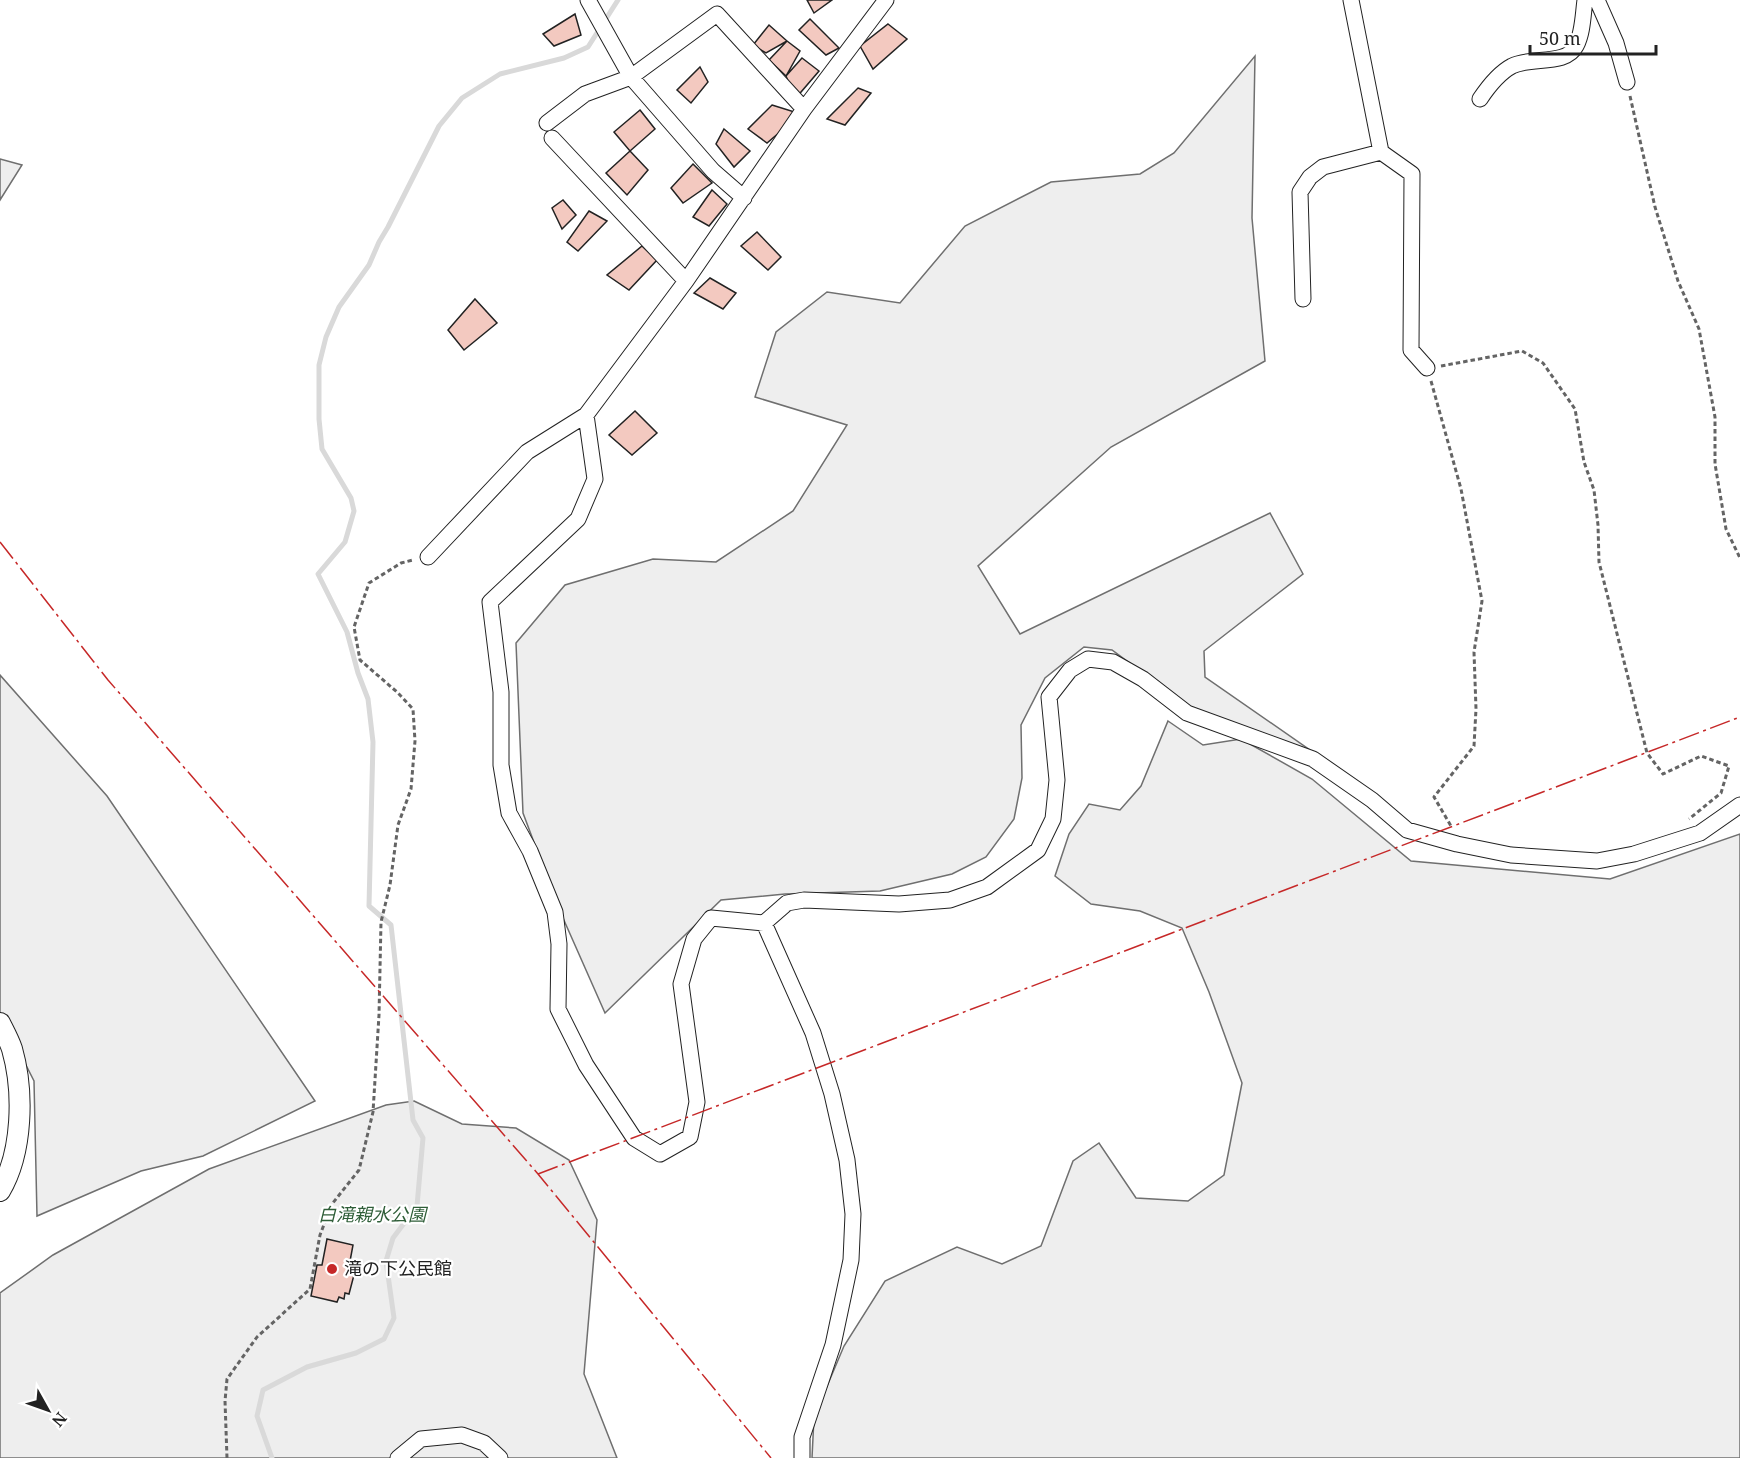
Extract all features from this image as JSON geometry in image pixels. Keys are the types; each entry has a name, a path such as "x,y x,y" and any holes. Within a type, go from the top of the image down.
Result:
{"street":[{"path":"588,0 631,77 713,171 744,198"},
{"path":"428,557 527,452 586,415 686,281 804,109 886,0"},
{"path":"1351,0 1381,152 1412,174 1411,350 1427,369"},
{"path":"1480,99 1490,84 1511,66 1531,60 1561,58 1570,54 1576,46 1581,31 1585,0"},
{"path":"1597,0 1616,43 1627,82"},
{"path":"686,281 549,131 585,94 631,77 717,14 804,109"},
{"path":"1303,299 1300,192 1310,177 1323,167 1381,152"},
{"path":"586,415 595,479 578,519 490,602 501,692 501,765 509,813 530,851 555,912 559,944 558,1009 586,1065 634,1138 660,1154 690,1137 698,1102 681,984 694,939 711,918 764,922 787,903 804,900 899,904 950,900 987,887 1038,850 1053,819 1057,780 1049,697 1070,670 1088,659 1113,662 1143,679 1187,713 1312,759 1372,800 1407,830 1457,844 1511,855 1597,861 1634,854 1700,833 1740,805"},
{"path":"764,922 813,1034 832,1094 847,1160 853,1214 851,1260 833,1345 802,1437 802,1458"},
{"path":"0,1023 11,1047 19,1081 19,1117 15,1149 0,1191"},
{"path":"398,1458 421,1439 462,1435 484,1443 500,1458"}],"path":[{"path":"1627,82 1655,207 1678,281 1699,329 1715,417 1715,464 1726,529 1740,558"},
{"path":"1457,844 1455,832 1434,797 1474,746 1476,709 1474,652 1482,601 1461,489 1427,369 1522,351 1543,363 1575,409 1584,462 1594,490 1599,562 1647,753 1663,774 1701,756 1729,766 1721,793 1686,821"},
{"path":"227,1458 225,1401 227,1379 257,1337 310,1289 320,1235 332,1204 359,1170 373,1112 379,1015 381,922 390,885 398,825 411,789 416,741 412,709 397,692 360,660 354,627 369,583 400,563 428,557"}],"green space":[{"path":"1255,56 1252,218 1265,361 1111,447 978,566 1020,634 1270,513 1303,574 1204,651 1205,677 1356,782 1192,709 1112,650 1084,647 1045,678 1021,725 1022,778 1014,819 986,857 952,874 880,891 785,894 721,900 605,1013 559,909 523,813 516,643 565,585 653,559 716,562 793,511 847,425 755,397 776,332 827,292 900,303 965,226 1051,182 1140,174 1174,153"},
{"path":"0,159 22,165 0,200"},
{"path":"0,675 107,796 315,1101 203,1156 141,1171 37,1216 34,1081 0,1014"},
{"path":"1168,721 1203,745 1241,739 1312,779 1411,861 1610,879 1740,834 1740,1458 812,1458 814,1417 844,1346 885,1281 957,1247 1002,1264 1041,1246 1073,1161 1099,1143 1136,1198 1188,1201 1224,1175 1242,1083 1209,992 1182,928 1140,911 1091,904 1055,876 1069,834 1089,804 1120,810 1141,786"},
{"name":"白滝親水公園","path":"414,1101 462,1124 516,1128 569,1160 597,1220 584,1374 617,1458 0,1458 0,1293 53,1255 209,1169 386,1105"}],"building":[{"path":"807,0 832,0 814,13"},
{"path":"575,14 581,35 554,46 543,34"},
{"path":"810,19 839,48 826,55 799,30"},
{"path":"888,24 907,39 873,69 860,46"},
{"path":"769,25 787,41 766,53 753,45"},
{"path":"787,41 800,51 786,76 769,60"},
{"path":"802,58 819,71 795,99 786,76"},
{"path":"700,67 708,82 691,103 677,90"},
{"path":"858,88 871,93 845,125 827,119"},
{"path":"772,105 801,114 767,143 748,129"},
{"path":"640,110 655,129 630,151 614,132"},
{"path":"724,129 750,151 734,167 716,144"},
{"path":"630,151 648,170 627,195 606,173"},
{"path":"693,164 712,183 683,203 671,188"},
{"path":"712,190 727,204 709,226 693,217"},
{"path":"563,200 576,215 562,229 552,208"},
{"path":"589,211 607,221 578,251 567,242"},
{"path":"757,232 781,257 768,270 741,246"},
{"path":"642,246 657,260 629,290 607,275"},
{"path":"710,278 736,293 723,309 694,293"},
{"path":"475,299 497,323 464,350 448,330"},
{"path":"635,411 657,433 632,455 609,435"},
{"name":"滝の下公民館","path":"327,1239 353,1245 348,1272 354,1275 349,1294 345,1293 344,1299 339,1297 337,1302 311,1296 317,1265 322,1265"}],"waterway":[{"path":"272,1458 257,1416 263,1390 307,1367 356,1353 384,1339 394,1318 386,1261 393,1238 417,1206 423,1138 413,1120 391,925 369,906 373,742 368,699 347,632 318,574 345,542 354,511 351,498 322,449 319,419 319,365 326,337 339,307 369,265 439,126 462,98 500,74 564,58 588,47 618,0"}],"power":[{"path":"0,542 108,680 538,1174 771,1458"},
{"path":"538,1174 1740,717"}],"place":[{"name":"滝の下公民館","path":"332,1269"}]}
